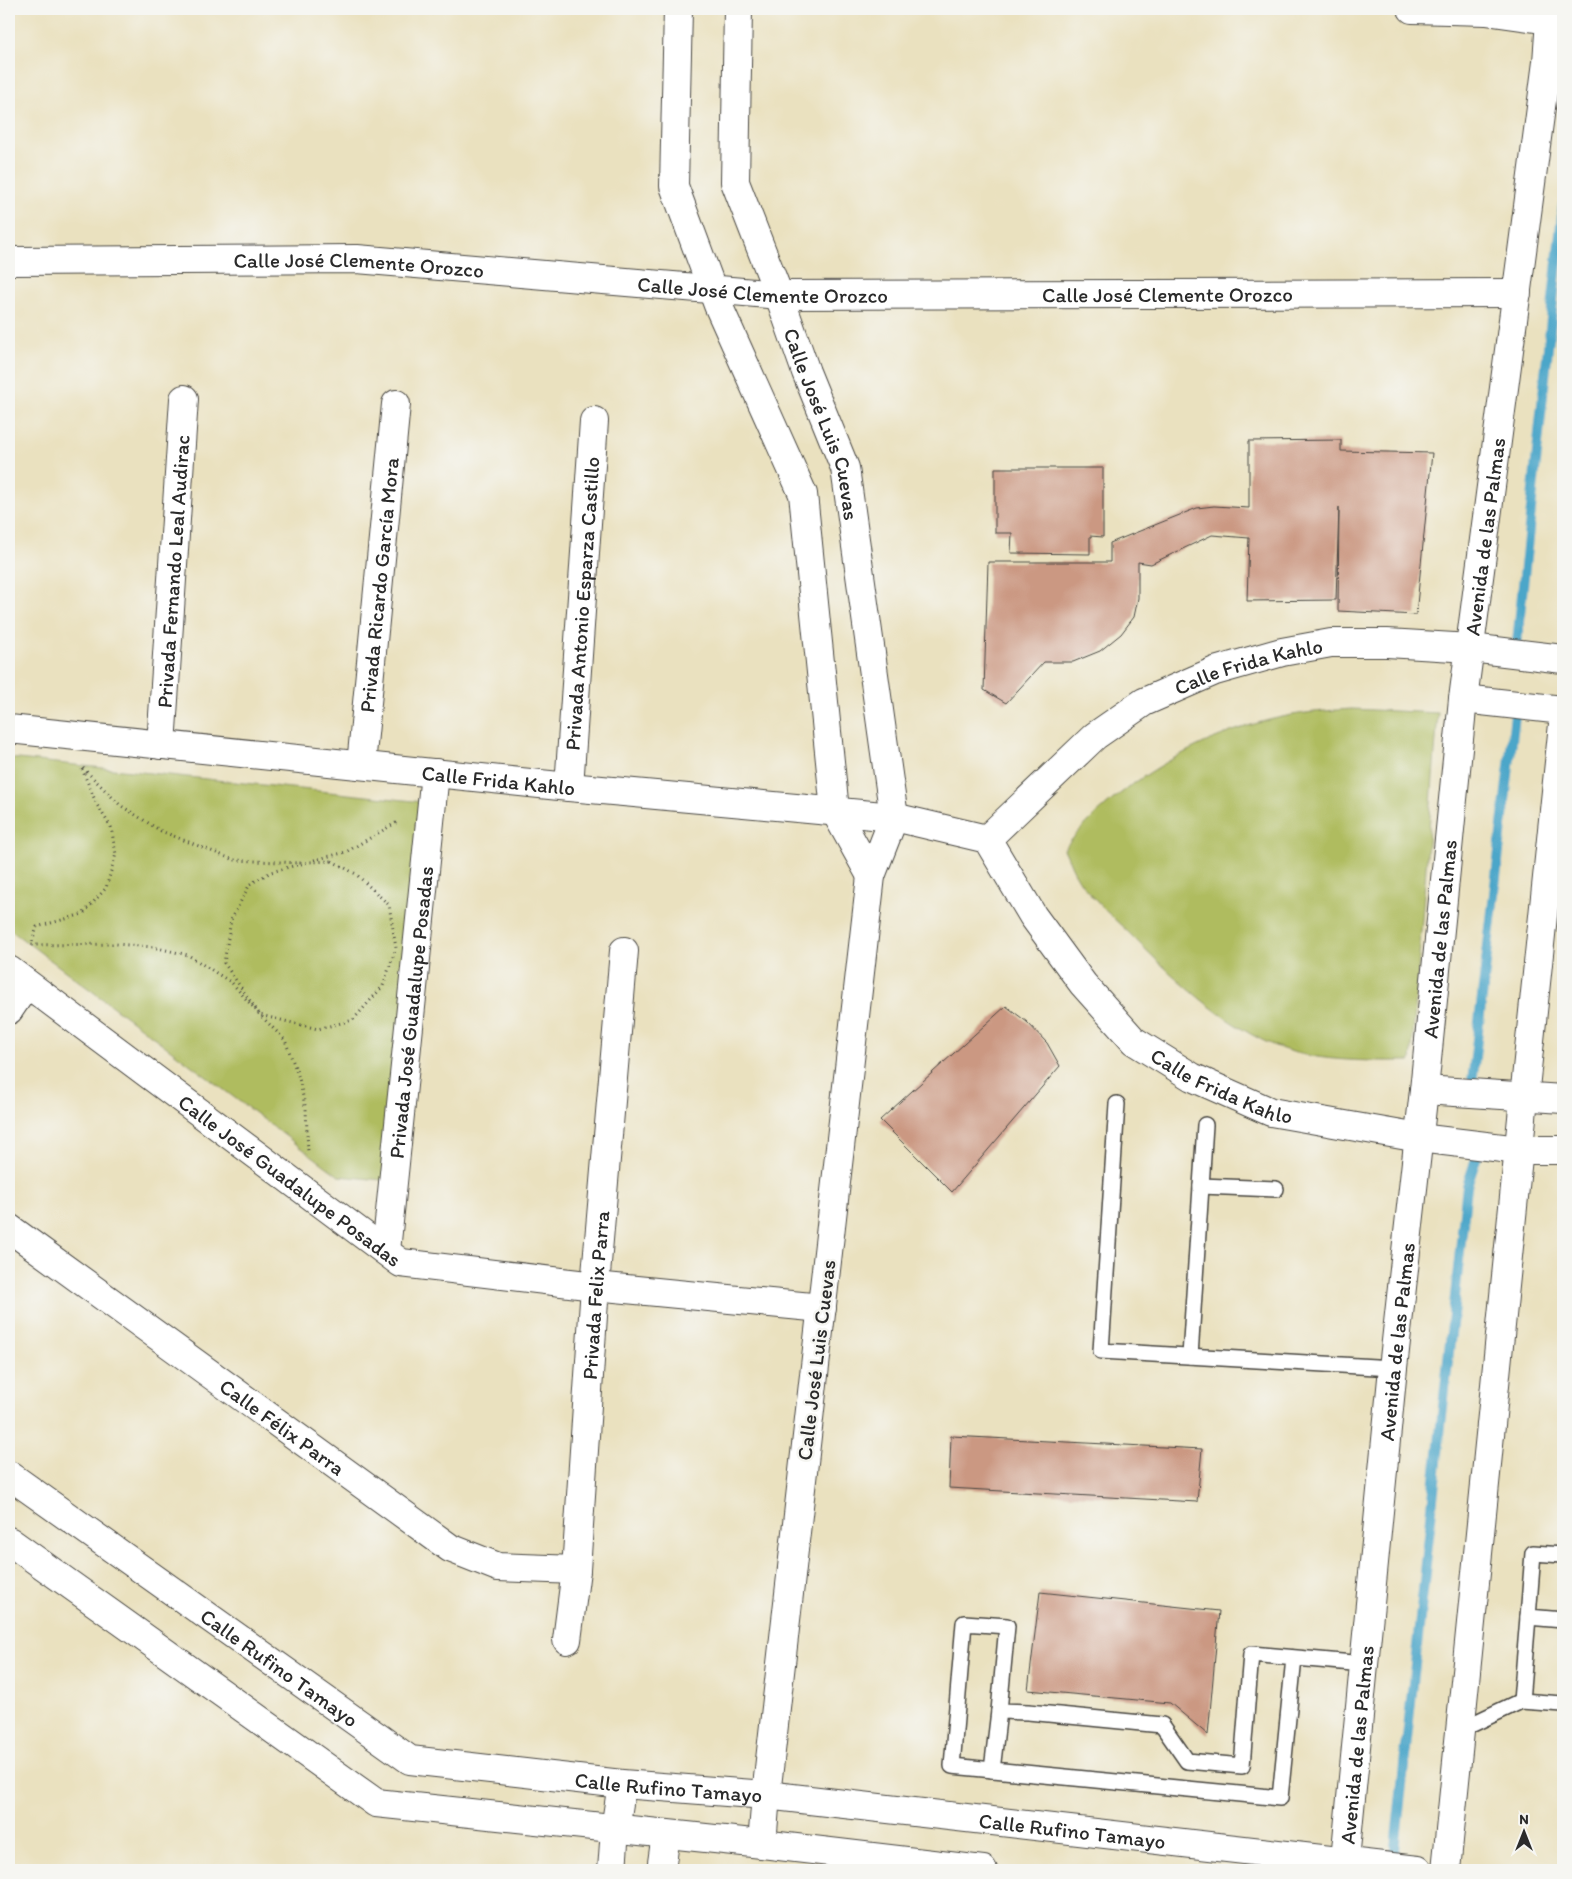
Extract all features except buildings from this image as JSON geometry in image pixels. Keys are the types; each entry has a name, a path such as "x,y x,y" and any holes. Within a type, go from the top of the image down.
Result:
{"street":[{"name":"Calle José Luis Cuevas","path":"678,9 674,186 722,314 803,494 836,811"},
{"name":"Calle José Luis Cuevas","path":"738,9 735,182 779,294 806,372 845,468 894,818 871,876 766,1795 762,1844"},
{"path":"1412,9 1486,11 1554,16"},
{"name":"Avenida de las Palmas","path":"1345,1867 1393,1368 1419,1138 1463,699 1554,16"},
{"name":"Calle José Clemente Orozco","path":"9,261 357,259 779,294 1517,293"},
{"name":"Privada Fernando Leal Audirac","path":"161,745 184,399"},
{"name":"Privada Ricardo García Mora","path":"361,765 396,404"},
{"name":"Privada Antonio Esparza Castillo","path":"569,787 594,421"},
{"name":"Calle Frida Kahlo","path":"987,839 1095,736 1144,702 1215,671 1282,652 1331,643 1387,643 1471,648 1563,659"},
{"path":"1463,699 1563,710"},
{"path":"1446,1870 1563,724"},
{"name":"Calle Frida Kahlo","path":"9,729 569,787 836,811 894,818 987,839 1033,916 1083,984 1134,1041 1192,1077 1271,1112 1419,1138 1519,1150 1563,1150"},
{"name":"Privada José Guadalupe Posadas","path":"386,1251 435,773"},
{"path":"836,811 871,876"},
{"name":"Privada Felix Parra","path":"567,1640 576,1570 595,1286 624,951"},
{"path":"9,1010 18,978"},
{"name":"Calle José Guadalupe Posadas","path":"18,978 401,1262 595,1286 822,1308"},
{"path":"1424,1090 1524,1098 1563,1099"},
{"name":"Calle Félix Parra","path":"9,1228 450,1548 498,1567 576,1570"},
{"name":"Calle Rufino Tamayo","path":"9,1475 410,1760 622,1784 766,1795 1345,1867 1418,1870"},
{"path":"9,1541 376,1803 762,1844 983,1870"},
{"path":"612,1870 615,1829 622,1784"},
{"path":"661,1870 666,1834"}],"lane":[{"path":"1117,1104 1101,1351 1393,1368"},
{"path":"1190,1356 1205,1125"},
{"path":"1202,1186 1276,1189"},
{"path":"1521,1701 1533,1553 1563,1556"},
{"path":"1528,1617 1563,1620"},
{"path":"992,1770 1000,1711 1007,1626 964,1623 952,1766 992,1770 1280,1798 1294,1658"},
{"path":"1000,1711 1028,1712 1162,1726 1187,1761 1242,1766 1251,1654 1364,1664"},
{"path":"1460,1730 1521,1701 1563,1704"}],"path":[{"path":"308,1153 306,1110 298,1078 285,1040 260,1015 232,983 188,955 153,947 116,944 31,945 37,927 83,914 106,888 116,854 111,827 97,805 81,766 120,805 161,832 234,860 290,864 308,862 332,861 356,874 389,905 396,948 383,986 353,1020 318,1029 260,1015 224,963 231,920 250,884 271,872 308,862 346,852 400,820"}],"green space":[{"path":"1352,709 1438,713 1411,1061 1346,1060 1313,1056 1283,1049 1240,1028 1219,1014 1179,981 1098,903 1080,881 1064,849 1113,800 1142,778 1205,742 1273,719 1306,713"},
{"path":"9,758 432,803 393,1181 339,1176 9,929"}],"waterway":[{"path":"1516,652 1563,205"},
{"path":"1471,1091 1516,706"},
{"path":"1393,1867 1467,1186 1480,1147"}]}
